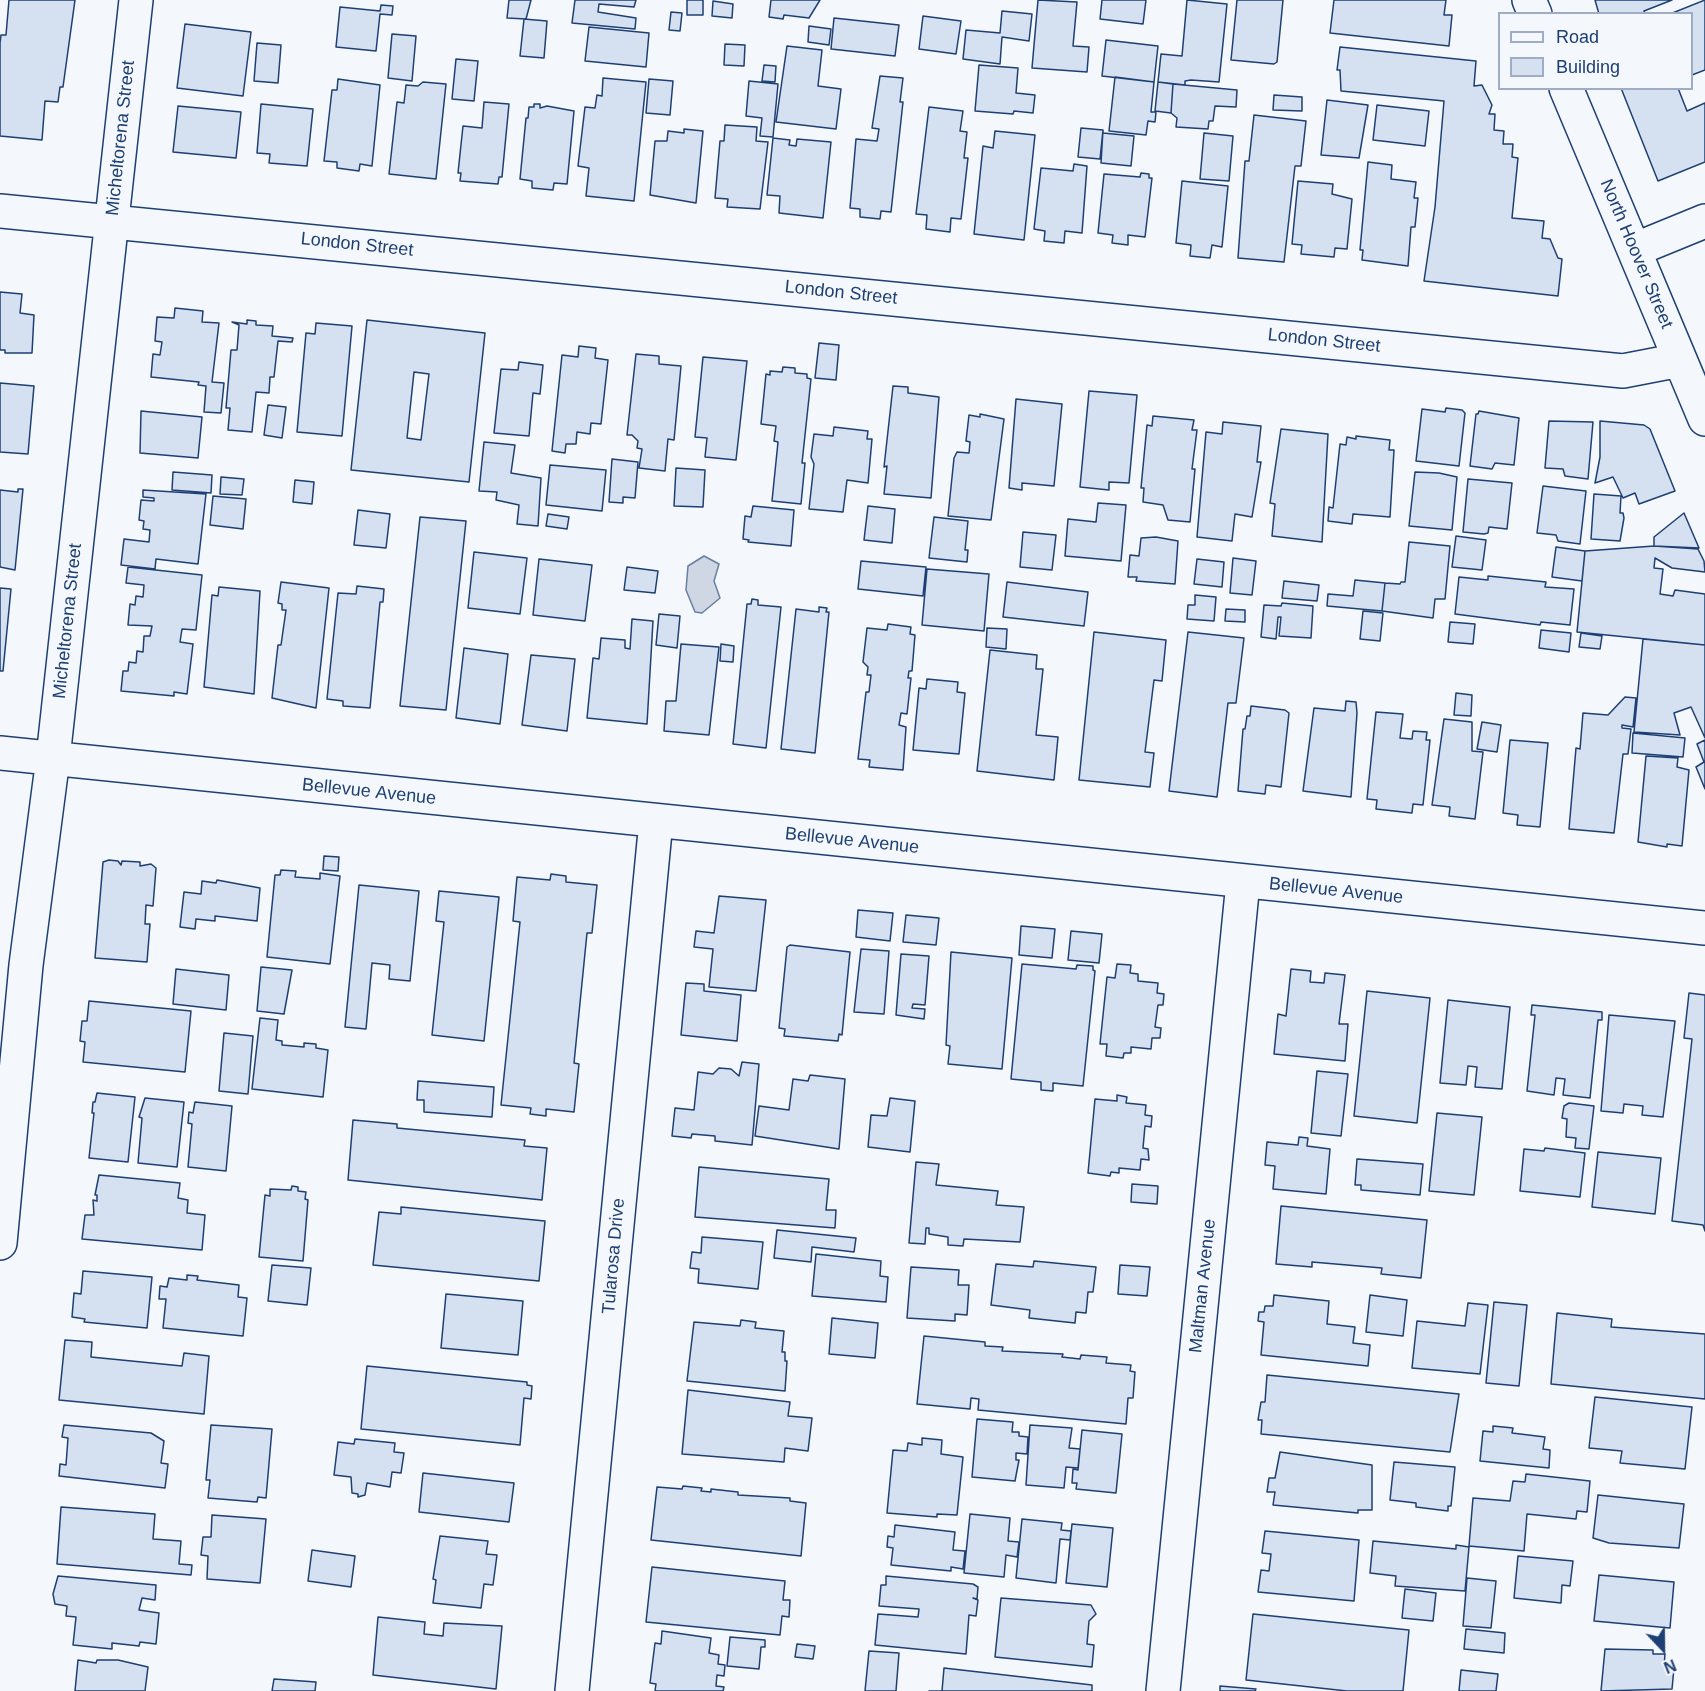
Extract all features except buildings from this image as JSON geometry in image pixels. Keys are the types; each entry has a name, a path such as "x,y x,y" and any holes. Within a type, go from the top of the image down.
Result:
{"street":[{"name":"Micheltorena Street","path":"0,1243 26,965 53,758 136,0"},
{"name":"North Hoover Street","path":"1567,90 1705,419"},
{"name":"London Street","path":"0,211 112,220 1623,371 1680,360"},
{"path":"1634,250 1705,221"},
{"name":"Bellevue Avenue","path":"0,753 1705,928"},
{"name":"Tularosa Drive","path":"572,1691 656,821"},
{"name":"Maltman Avenue","path":"1163,1691 1243,882"}],"shaded area":[{"path":"704,556 719,564 714,581 720,598 702,613 695,612 686,590 688,566"}]}
